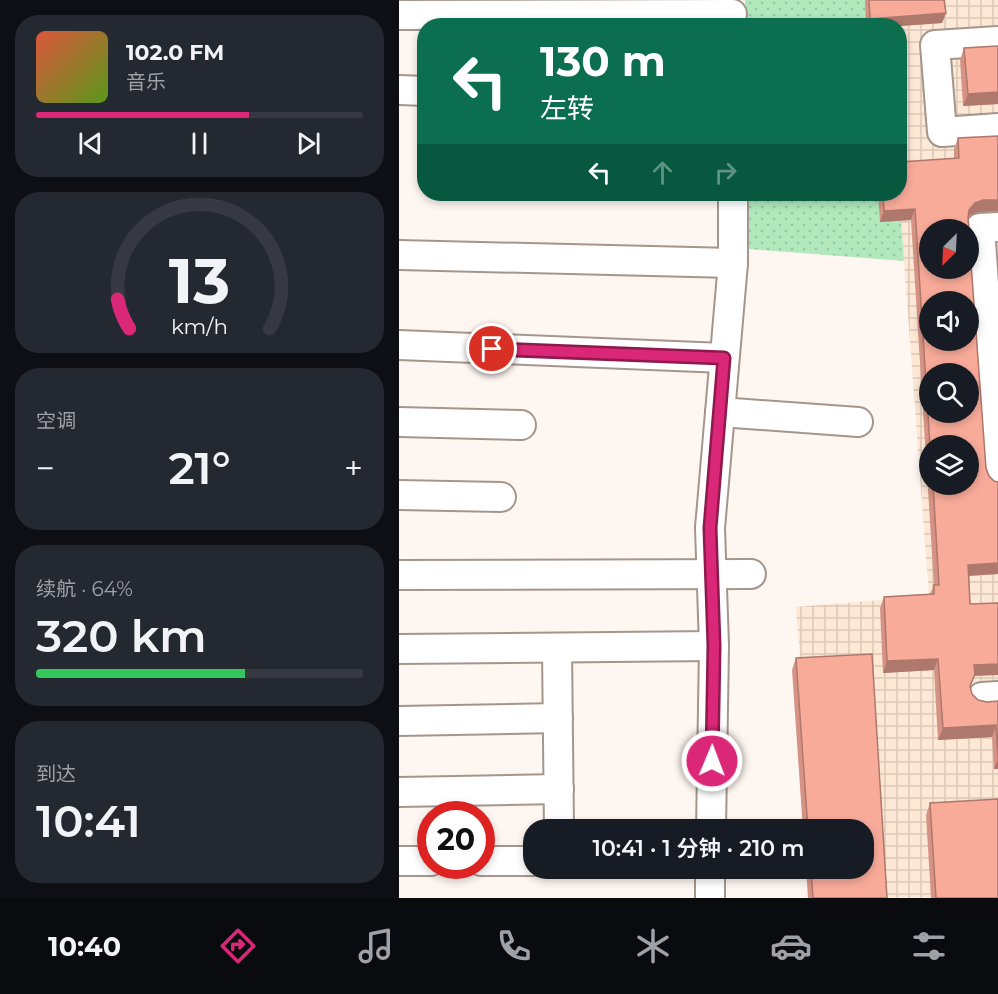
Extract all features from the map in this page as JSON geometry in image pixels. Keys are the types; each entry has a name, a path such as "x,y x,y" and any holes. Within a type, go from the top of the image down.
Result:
{"lane":[{"path":"399,15 732,13"},
{"path":"998,41 935,45 942,132 998,128"},
{"path":"399,90 417,91"},
{"path":"711,819 714,646 710,528 733,263 733,201"},
{"path":"998,227 980,228 998,478"},
{"path":"399,255 733,263"},
{"path":"399,345 724,358"},
{"path":"720,412 858,422"},
{"path":"399,422 521,424"},
{"path":"399,495 501,497"},
{"path":"399,575 751,574"},
{"path":"399,649 714,646"},
{"path":"557,648 559,819"},
{"path":"399,721 558,718"},
{"path":"399,792 559,789"},
{"path":"399,861 417,861"},
{"path":"495,861 523,861"},
{"path":"710,879 710,898"}],"shaded area":[{"path":"882,0 998,0 998,898 819,898 848,879 874,879 874,819 813,819 796,607 929,596 921,495 979,495 979,435 919,435 919,462 900,201 907,201 907,18 894,18"}],"green space":[{"path":"745,0 882,0 884,18 745,18"},
{"path":"748,201 900,201 904,261 749,249"}],"building":[{"path":"869,0 944,0 946,13 883,18 870,18"},
{"path":"998,46 998,92 968,94 964,48"},
{"path":"998,136 998,200 983,200 975,203 969,210 968,219 919,219 919,272 915,209 884,211 883,201 907,201 907,162 959,158 958,138"},
{"path":"919,279 972,279 973,291 920,291"},
{"path":"924,351 977,351 978,363 925,363"},
{"path":"979,372 986,468 989,476 998,482 998,563 968,565 970,604 998,603 998,664 974,665 975,674 970,686 972,694 978,700 998,701 998,758 996,725 943,728 938,659 887,661 884,597 934,594 934,585 939,585 934,495 979,495 979,435 929,435 929,423 979,423"},
{"path":"872,654 887,898 813,898 812,879 874,879 874,819 807,819 796,658"},
{"path":"998,799 998,898 936,898 930,803"}],"route":[{"path":"492,349 724,358 710,528 714,646 712,761"}]}
